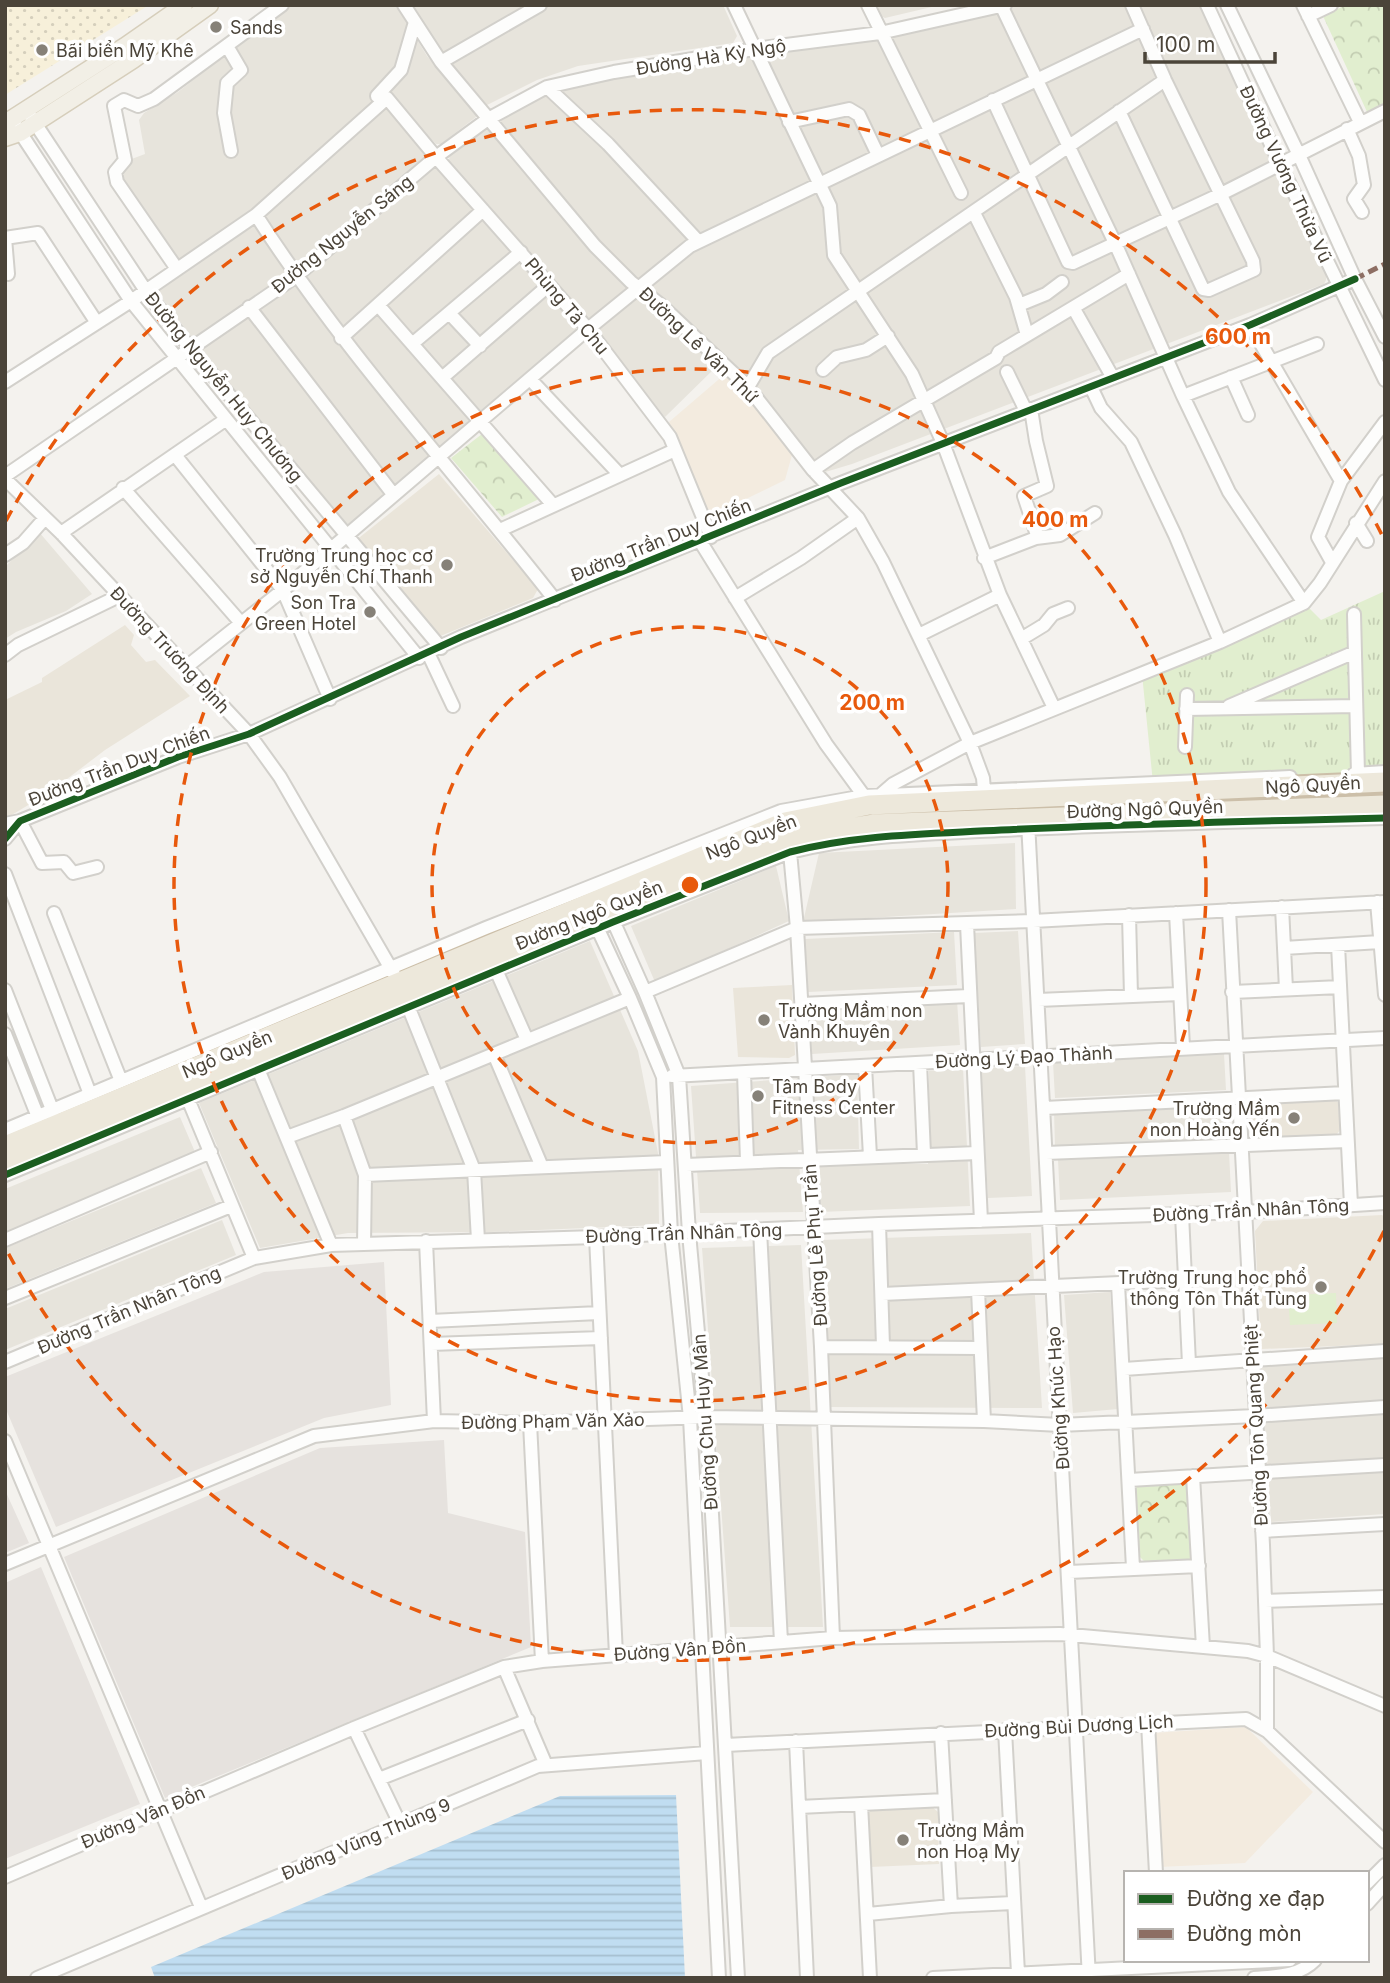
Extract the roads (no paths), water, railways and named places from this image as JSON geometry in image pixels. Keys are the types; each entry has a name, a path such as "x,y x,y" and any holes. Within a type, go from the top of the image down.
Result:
{"highway":[{"name":"Ngô Quyền","path":"5,1163 400,988 597,907 785,822 871,798 1385,782"},
{"name":"Ngô Quyền","path":"597,907 789,838 873,824 1028,823 1385,805"},
{"name":"Ngô Quyền","path":"5,1146 55,1117 400,988"}],"main road":[{"path":"19,124 184,5"},
{"path":"19,124 133,60 210,5"}],"street":[{"path":"177,269 117,182 114,172 125,160 114,106 124,100 138,106 154,99 282,5"},
{"name":"Đường Lê Văn Thứ","path":"404,5 441,62 595,246 748,387 813,470 858,518 883,562 970,743 983,778 984,790"},
{"path":"441,62 540,5"},
{"path":"734,5 830,206 834,255 912,374 943,443 984,558 1054,708"},
{"path":"868,5 961,193"},
{"path":"1119,111 1203,289 1209,290 1254,270 1253,261 1165,80 1132,5"},
{"name":"Đường Vương Thừa Vũ","path":"1207,5 1280,164 1385,380"},
{"name":"Đường Vương Thừa Vũ","path":"1227,5 1355,279 1385,337"},
{"path":"1331,5 1305,11 1360,122"},
{"path":"1002,6 1115,243 1228,492 1304,603"},
{"name":"Đường Hà Kỳ Ngộ","path":"436,157 488,120 547,87 614,72 754,49 880,33 1002,6"},
{"path":"5,382 131,301 256,215 382,97 401,70 415,22"},
{"path":"185,668 330,551 393,494 439,459 588,329 698,241 1143,29"},
{"path":"227,46 241,70 228,82 226,90 224,113 231,151"},
{"path":"748,387 768,354 857,290 974,213 1165,80"},
{"path":"547,87 608,144 698,241"},
{"name":"Phùng Tả Chu","path":"382,97 588,329 670,437 705,539 735,598 826,744 871,798"},
{"path":"993,100 1068,262 1073,263 1221,194 1385,111"},
{"path":"789,122 849,109 855,111 878,155"},
{"name":"Đường Nguyễn Huy Chương","path":"19,124 190,348 345,536 429,653"},
{"name":"Đường Nguyễn Huy Chương","path":"19,124 131,301 330,551 429,653"},
{"path":"1347,129 1360,162 1364,185 1354,199 1363,212"},
{"name":"Đường Nguyễn Sáng","path":"5,478 295,276 436,157"},
{"path":"341,338 484,210"},
{"path":"974,213 1019,305 1027,335"},
{"path":"256,215 295,276 341,338 555,600"},
{"path":"8,274 5,238 38,233 97,323"},
{"path":"412,344 521,253"},
{"path":"813,470 852,443 996,358 999,352 1129,274"},
{"name":"Đường Trần Duy Chiến","path":"5,839 20,821 178,757 248,734 555,600 829,488 1250,325 1355,279"},
{"path":"1019,305 1045,294 1062,282"},
{"path":"442,378 549,285"},
{"path":"378,305 553,505"},
{"path":"249,307 393,494"},
{"path":"1074,309 1113,378"},
{"path":"450,314 481,346"},
{"path":"1250,325 1342,481"},
{"path":"823,370 837,357 866,350 888,336"},
{"path":"1183,396 1317,344"},
{"path":"1007,372 1029,410 1047,486 1024,496 1036,538"},
{"path":"1231,377 1248,415"},
{"path":"530,379 620,475"},
{"path":"1091,387 1101,408 1131,442 1175,535 1220,642"},
{"path":"61,533 225,420"},
{"path":"1332,562 1318,537 1342,481 1385,422"},
{"path":"500,530 674,450"},
{"path":"175,455 283,590 330,699"},
{"name":"Đường Trương Định","path":"5,478 61,533 248,734 280,777 400,988 474,1170 478,1240"},
{"path":"871,798 970,743 1220,642 1304,603 1320,583 1385,481"},
{"path":"123,488 241,623"},
{"path":"984,558 1036,538 1064,533 1095,513"},
{"path":"5,555 23,543 45,518"},
{"path":"735,598 801,558 858,518"},
{"path":"1356,523 1367,541"},
{"path":"919,635 1000,595"},
{"path":"5,655 18,645 119,596"},
{"path":"1021,639 1044,625 1053,614 1068,608"},
{"path":"1354,614 1358,774"},
{"path":"1223,708 1355,652"},
{"path":"429,653 453,706"},
{"path":"1185,747 1186,702 1223,708 1356,706"},
{"name":"Đường Ngô Quyền","path":"871,798 984,790 1385,772"},
{"name":"Đường Ngô Quyền","path":"5,1130 37,1117 55,1117 90,1094 121,1081 400,988 597,907 790,852 866,837 1028,823 1385,818"},
{"path":"5,824 20,821 42,863 64,862 72,873 97,867"},
{"name":"Đường Khúc Hạo","path":"1028,823 1089,1974"},
{"name":"Đường Lê Phụ Trần","path":"790,852 802,1004 821,1347 833,1638"},
{"path":"5,874 90,1094"},
{"path":"645,992 797,928 967,924 1381,902 1380,942 1385,996"},
{"name":"Đường Ngô Quyền","path":"5,1175 258,1069 400,988 496,970 597,907"},
{"name":"Đường Chu Huy Mân","path":"597,907 645,992 679,1076 689,1233 707,1417 738,1978"},
{"name":"Đường Chu Huy Mân","path":"597,907 630,998 663,1077 671,1234 690,1418 719,1978"},
{"path":"1282,907 1286,989"},
{"name":"Đường Tôn Quang Phiệt","path":"1228,910 1268,1656 1267,1731"},
{"path":"54,913 121,1081"},
{"path":"1176,913 1183,1047"},
{"path":"1129,915 1131,996"},
{"path":"967,924 981,1221"},
{"path":"1284,948 1380,942"},
{"path":"1338,945 1351,1205"},
{"path":"496,970 527,1040"},
{"path":"1233,992 1340,987"},
{"path":"5,990 11,1024 35,1066 55,1117"},
{"path":"1038,1000 1180,994"},
{"path":"802,1004 969,996"},
{"path":"288,1137 630,998"},
{"path":"5,1034 37,1117"},
{"name":"Đường Lý Đạo Thành","path":"663,1077 1385,1038"},
{"path":"494,1054 542,1167"},
{"path":"920,1063 924,1154"},
{"path":"18,1071 35,1066"},
{"path":"865,1066 870,1156"},
{"path":"258,1069 331,1245"},
{"path":"744,1073 747,1160"},
{"path":"1044,1108 1345,1093"},
{"path":"188,1098 254,1258"},
{"path":"344,1116 365,1175 364,1244"},
{"path":"1046,1153 1347,1141"},
{"path":"5,1240 211,1153"},
{"path":"685,1165 747,1160 977,1153"},
{"path":"365,1175 667,1162"},
{"name":"Đường Trần Nhân Tông","path":"5,1362 254,1258 331,1245 1245,1212 1385,1203"},
{"path":"5,1298 231,1206"},
{"path":"1182,1214 1189,1364"},
{"path":"879,1224 883,1346"},
{"path":"760,1230 781,1642"},
{"path":"596,1237 616,1655"},
{"path":"426,1241 434,1421"},
{"path":"882,1294 1185,1280"},
{"path":"1118,1284 1133,1568"},
{"path":"978,1290 984,1421"},
{"path":"430,1321 599,1313"},
{"path":"431,1344 601,1338"},
{"path":"821,1347 980,1348"},
{"path":"1124,1370 1385,1351"},
{"name":"Đường Phạm Văn Xảo","path":"5,1564 314,1437 434,1421 604,1422 707,1417 984,1421 1060,1425 1385,1407"},
{"path":"530,1423 542,1661"},
{"path":"5,1441 201,1907"},
{"path":"1129,1480 1385,1465"},
{"path":"1193,1476 1203,1647"},
{"path":"1262,1531 1385,1524"},
{"path":"1069,1572 1199,1566"},
{"path":"1265,1601 1385,1597"},
{"name":"Đường Vân Đồn","path":"5,1877 504,1667 542,1661 833,1638 1071,1634 1248,1651 1268,1656 1385,1706"},
{"path":"504,1667 546,1765"},
{"name":"Đường Bùi Dương Lịch","path":"726,1745 1238,1718 1253,1721 1267,1731 1385,1842"},
{"path":"379,1779 528,1720"},
{"path":"1148,1723 1156,1871"},
{"path":"354,1728 401,1826"},
{"path":"1005,1730 1018,1973"},
{"path":"940,1733 951,1906"},
{"path":"796,1741 807,1978"},
{"name":"Đường Vũng Thùng 9","path":"37,1978 201,1907 401,1826 530,1769 546,1765 706,1753"},
{"path":"799,1808 945,1800"},
{"path":"861,1804 870,1978"},
{"path":"1369,1881 1385,1865"},
{"path":"1369,1902 1385,1884"},
{"path":"867,1914 1013,1903"},
{"path":"933,1978 1018,1973 1089,1974 1160,1964 1225,1962"},
{"path":"1254,1978 1300,1970"}],"water":[{"path":"676,1795 685,1978 155,1978 151,1967 560,1796"}],"place":[{"name":"Sands","path":"216,27"},
{"name":"Bãi biển Mỹ Khê","path":"42,50"},
{"name":"Trường Trung học cơ sở Nguyễn Chí Thanh","path":"447,565"},
{"name":"Son Tra Green Hotel","path":"370,612"},
{"name":"Trường Mầm non Vành Khuyên","path":"764,1020"},
{"name":"Tâm Body Fitness Center","path":"758,1096"},
{"name":"Trường Mầm non Hoàng Yến","path":"1294,1118"},
{"name":"Trường Trung học phổ thông Tôn Thất Tùng","path":"1321,1287"},
{"name":"Trường Mầm non Hoạ My","path":"903,1840"}]}
